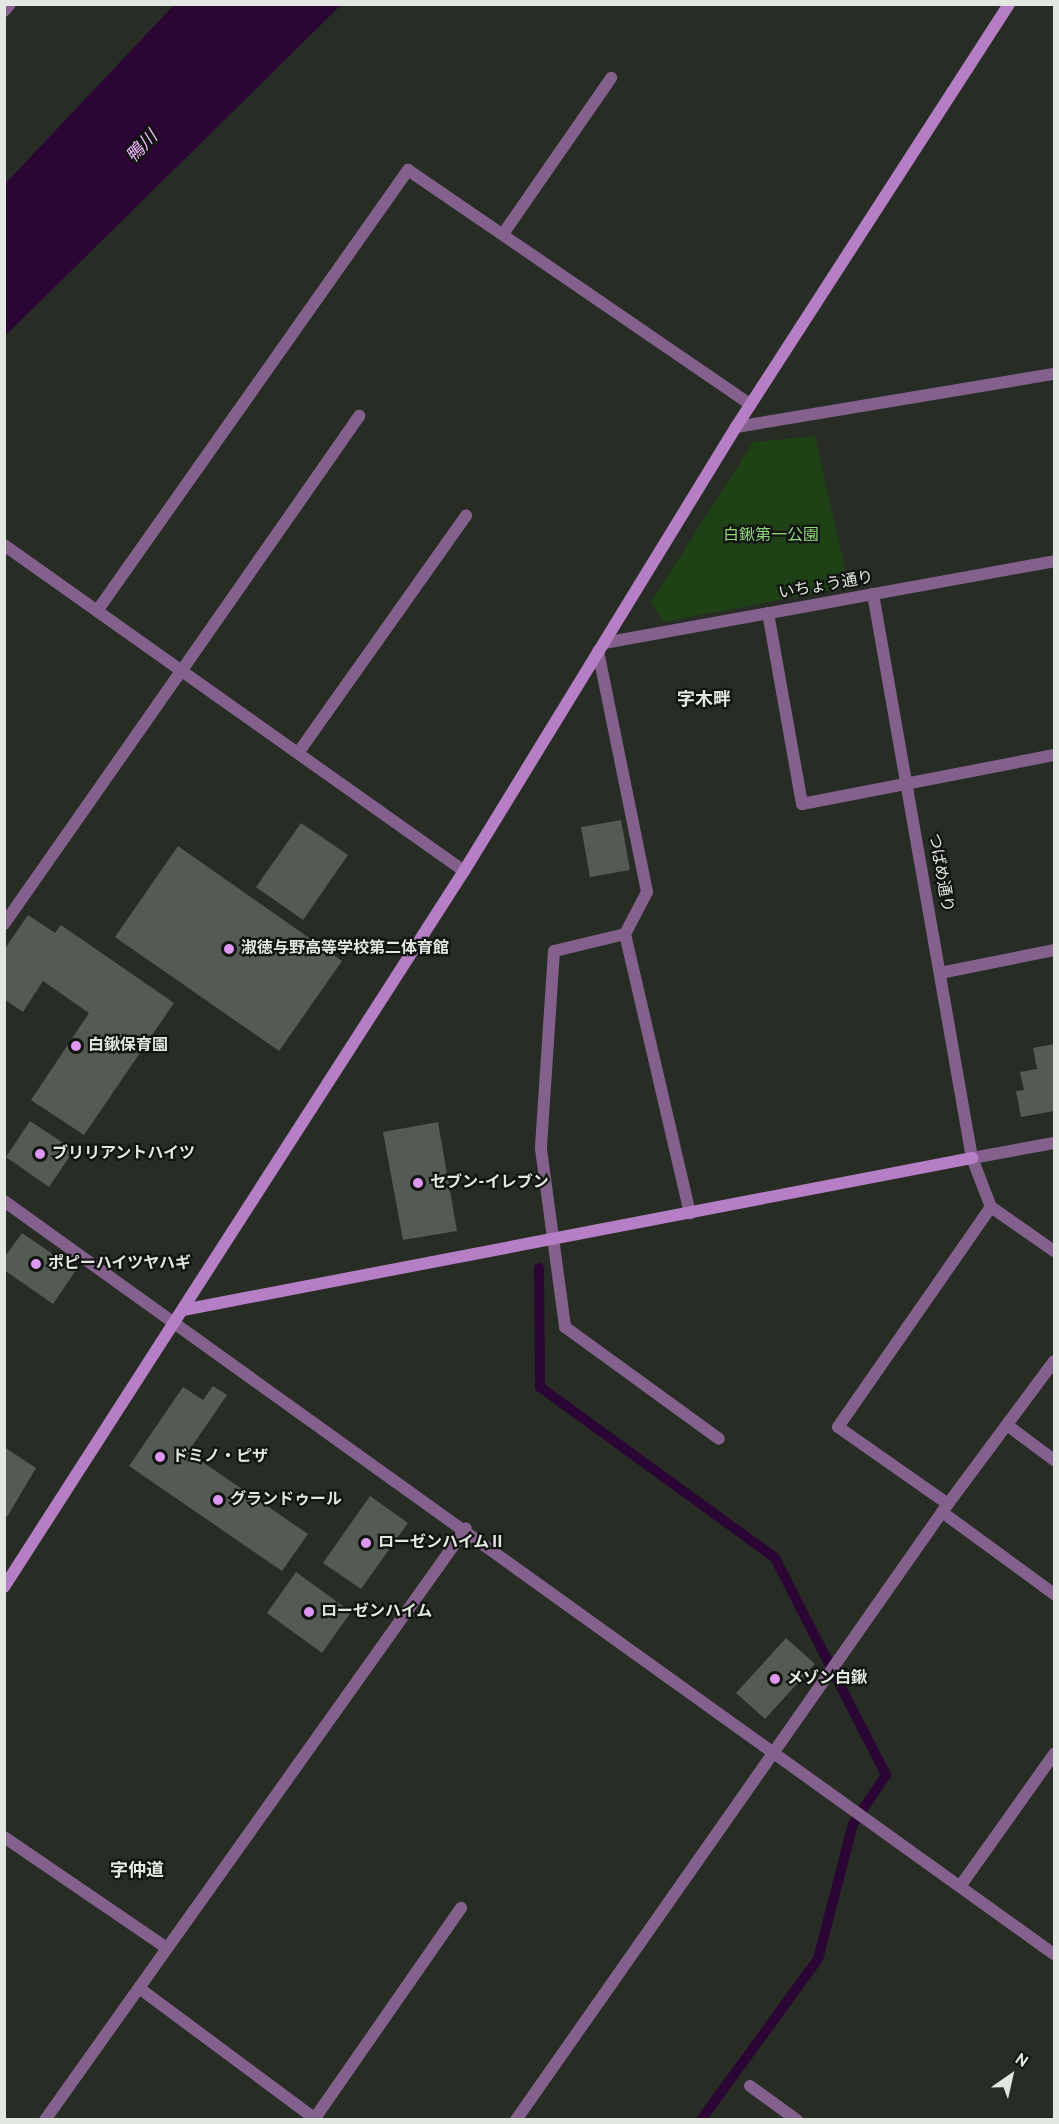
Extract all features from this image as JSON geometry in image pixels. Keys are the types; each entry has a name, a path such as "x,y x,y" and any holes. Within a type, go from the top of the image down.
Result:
{"street":[{"path":"4,11 10,4"},
{"path":"4,1587 464,871 735,427 1009,4"},
{"path":"503,234 611,78"},
{"path":"97,611 408,170 750,404"},
{"path":"735,427 1054,374"},
{"path":"4,924 359,416"},
{"path":"298,753 466,516"},
{"path":"4,545 464,871"},
{"name":"いちょう通り","path":"601,647 768,613 1054,561"},
{"name":"つばめ通り","path":"873,594 972,1158 991,1207"},
{"path":"768,613 802,804 1054,755"},
{"path":"601,647 647,892 625,934 690,1215"},
{"path":"625,934 554,951 541,1149 557,1241 565,1327 719,1439"},
{"path":"940,973 1054,950"},
{"path":"183,1310 557,1241 1054,1143"},
{"path":"4,1202 175,1321 776,1750 1054,1954"},
{"path":"1054,1251 991,1207 838,1427 1054,1594"},
{"path":"516,2120 945,1508 1054,1361"},
{"path":"1007,1425 1054,1460"},
{"path":"45,2120 466,1528"},
{"path":"961,1885 1054,1754"},
{"path":"4,1837 167,1948"},
{"path":"139,1988 316,2119 461,1908"},
{"path":"750,2086 797,2120"}],"green space":[{"name":"白鍬第一公園","path":"815,436 849,587 663,622 651,602 753,442"}],"water":[{"name":"鴨川","path":"174,5 341,5 5,336 5,184"}],"building":[{"path":"621,820 630,870 590,877 581,827"},
{"path":"301,823 348,855 303,920 256,887"},
{"name":"淑徳与野高等学校第二体育館","path":"178,846 342,961 279,1051 115,937"},
{"name":"白鍬保育園","path":"28,915 55,933 61,925 174,1003 84,1135 31,1100 89,1013 43,981 23,1012 4,999 4,950"},
{"path":"1054,1044 1054,1111 1021,1117 1016,1091 1024,1090 1020,1072 1037,1069 1033,1048"},
{"name":"ブリリアントハイツ","path":"30,1121 74,1150 49,1187 6,1157"},
{"path":"438,1122 457,1231 403,1240 383,1132"},
{"name":"ポピーハイツヤハギ","path":"22,1233 76,1270 53,1304 4,1270 4,1258"},
{"name":"グランドゥール","path":"213,1386 227,1395 188,1452 308,1534 282,1571 129,1466 183,1387 203,1400"},
{"path":"4,1447 36,1468 7,1517 4,1515"},
{"name":"ローゼンハイムⅡ","path":"370,1496 408,1523 361,1589 323,1563"},
{"name":"ローゼンハイム","path":"296,1572 351,1612 322,1653 267,1613"},
{"name":"メゾン白鍬","path":"786,1638 815,1664 765,1719 736,1693"}],"waterway":[{"path":"539,1268 540,1387 775,1558 886,1775 853,1824 818,1959 701,2120"}],"place":[{"name":"淑徳与野高等学校第二体育館","path":"229,949"},
{"name":"白鍬保育園","path":"76,1046"},
{"name":"ブリリアントハイツ","path":"40,1154"},
{"name":"セブン-イレブン","path":"418,1183"},
{"name":"ポピーハイツヤハギ","path":"36,1264"},
{"name":"ドミノ・ピザ","path":"160,1457"},
{"name":"グランドゥール","path":"218,1500"},
{"name":"ローゼンハイムⅡ","path":"366,1543"},
{"name":"ローゼンハイム","path":"309,1612"},
{"name":"メゾン白鍬","path":"775,1679"}],"district":[{"name":"字木畔","path":"704,701"},
{"name":"字仲道","path":"137,1872"}]}
